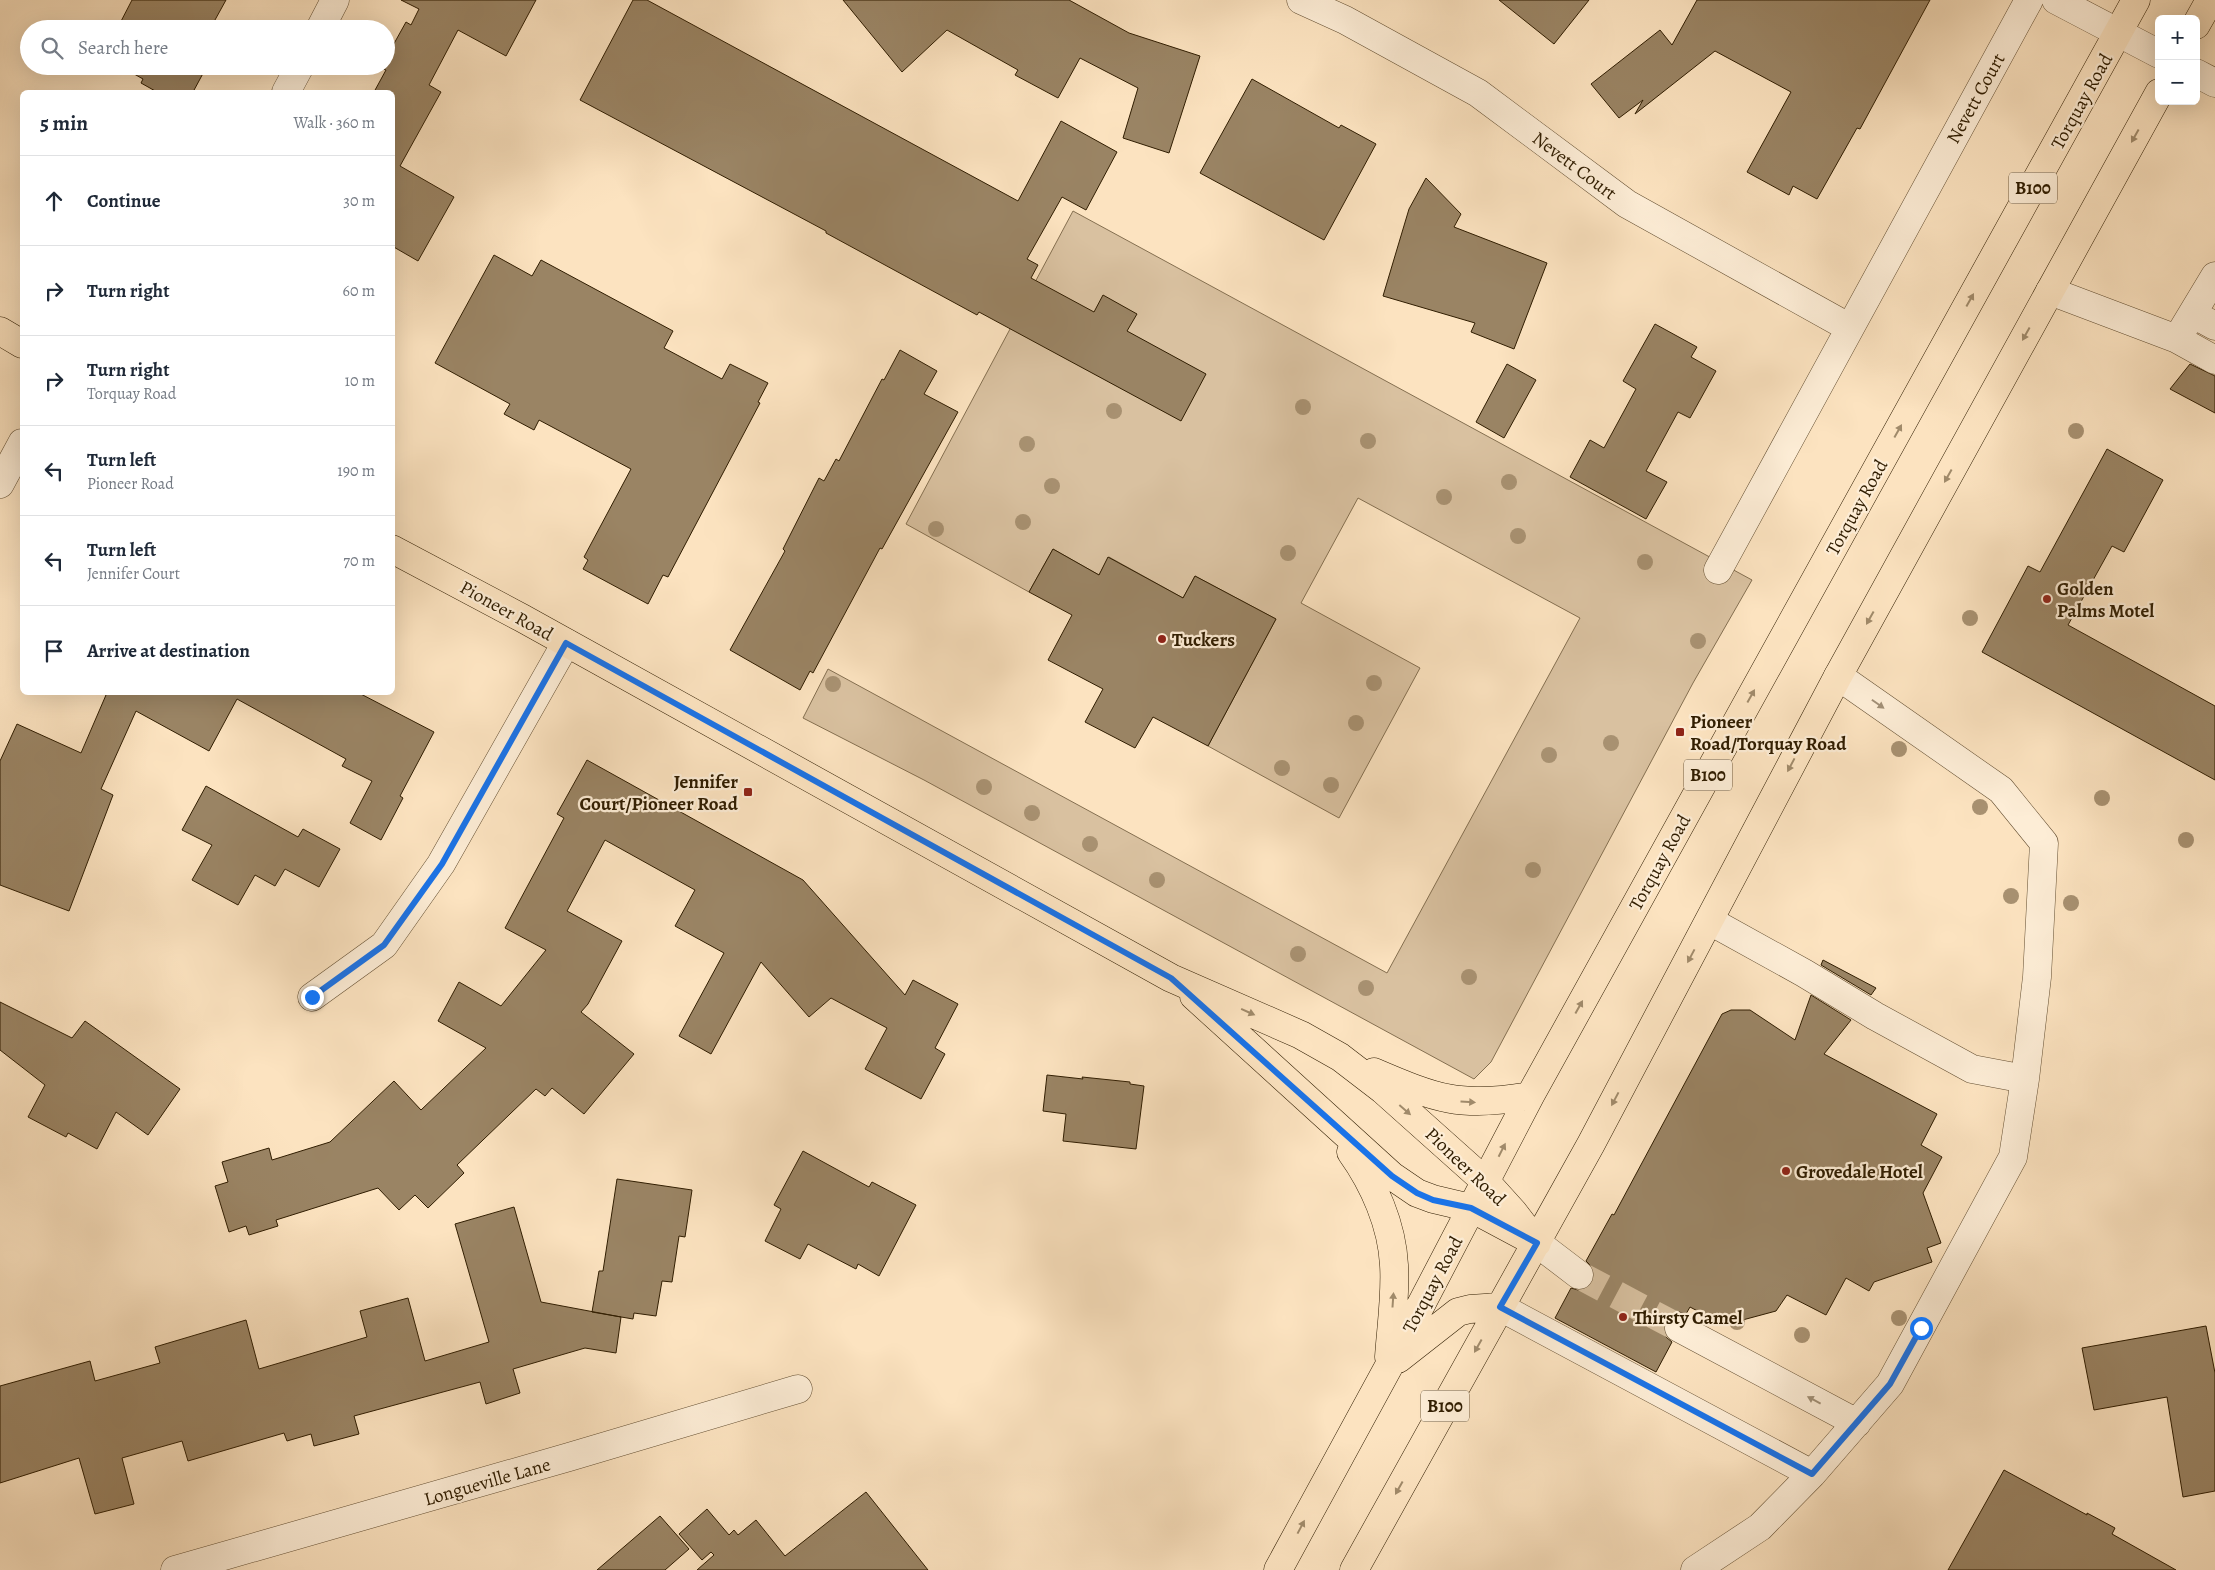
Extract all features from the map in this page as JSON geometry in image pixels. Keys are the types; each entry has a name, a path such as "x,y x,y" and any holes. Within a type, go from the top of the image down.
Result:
{"main road":[{"name":"Torquay Road","path":"1278,1570 1389,1366 1530,1096 2136,0"},
{"path":"2200,18 2210,0"},
{"name":"B100","path":"1354,1570 1537,1243 1710,921 1838,676 2155,100"},
{"path":"0,332 20,343"},
{"name":"Pioneer Road","path":"395,551 566,643 1171,978 1301,1035 1340,1057 1383,1090 1486,1182 1514,1213 1537,1243"},
{"name":"Pioneer Road","path":"1171,978 1392,1176 1410,1189 1433,1200 1471,1208 1537,1243"},
{"path":"1340,1057 1414,1090 1448,1100 1473,1103 1530,1096"},
{"path":"1318,1109 1348,1147 1370,1181 1387,1231 1394,1264 1389,1366"},
{"path":"1389,1366 1458,1312 1470,1309 1500,1307"}],"street":[{"path":"325,20 335,0"},
{"name":"Nevett Court","path":"1301,0 1345,20 1478,93 1627,204 1850,328"},
{"name":"Nevett Court","path":"1718,570 2029,0"},
{"path":"2056,0 2155,52"},
{"path":"287,90 295,75"},
{"path":"2200,75 2215,83"},
{"path":"2050,291 2177,339 2215,360"},
{"path":"2177,339 2209,301"},
{"path":"0,484 20,447"},
{"path":"312,997 384,945 442,864 566,643"},
{"path":"1695,1570 1760,1527 1812,1474 1890,1384 2013,1157 2025,1079 2037,977 2044,843 2000,790 1838,676"},
{"path":"1710,921 1804,972 1875,1016 1972,1069 2025,1079"},
{"path":"1537,1243 1579,1275"},
{"path":"1500,1307 1812,1474"},
{"path":"1679,1328 1857,1423"},
{"name":"Longueville Lane","path":"175,1570 798,1389"}],"shaded area":[{"path":"1073,211 1752,580 1693,683 1491,1062 1474,1079 924,780 803,718 828,669 1387,973 1580,618 1358,498 1301,603 1420,668 1339,818 1208,746 1276,619 1195,576 1183,598 1109,557 1099,575 1053,549 1029,592 906,524"}],"building":[{"path":"132,0 226,0 215,20 122,20"},
{"path":"401,0 536,0 506,56 458,30 429,85 441,92 400,166 454,197 418,261 395,248 395,90 375,90 383,75 395,75 395,42 406,22 411,25 419,9"},
{"path":"633,0 647,0 1018,201 1061,121 1117,152 1086,210 1062,197 1027,259 1038,265 1031,278 1094,312 1103,295 1137,314 1127,331 1206,374 1181,421 979,312 977,315 826,233 826,231 580,100"},
{"path":"843,0 1069,0 1129,33 1200,56 1169,153 1123,138 1138,88 1080,58 1058,98 1015,75 1018,70 947,30 902,72"},
{"path":"1499,0 1589,0 1554,44"},
{"path":"1697,0 1930,0 1860,129 1857,128 1817,199 1793,186 1789,195 1747,172 1791,92 1715,51 1635,114 1643,100 1619,118 1591,84 1660,30 1672,45"},
{"path":"136,75 202,75 194,90 153,90 141,83 143,79"},
{"path":"1252,79 1339,128 1341,125 1376,144 1324,240 1200,173"},
{"path":"1426,178 1461,214 1454,227 1547,263 1514,349 1471,332 1475,323 1383,296 1409,209"},
{"path":"494,255 532,276 541,260 673,331 664,348 722,379 730,364 768,383 758,402 760,403 668,577 663,575 648,604 583,569 588,560 584,557 631,469 539,420 534,430 504,414 510,404 435,363"},
{"path":"1655,324 1697,347 1691,357 1716,371 1690,418 1678,412 1646,471 1667,482 1646,519 1570,477 1590,440 1604,448 1636,389 1623,381"},
{"path":"900,350 937,371 924,394 958,412 882,549 880,548 813,673 810,671 800,690 730,650 785,551 783,549 819,478 824,481 836,459 839,461 882,379 884,380"},
{"path":"1507,364 1536,380 1504,438 1476,422"},
{"path":"2190,364 2215,376 2215,413 2170,389"},
{"name":"Golden Palms Motel","path":"2107,449 2163,480 2124,552 2112,546 2068,625 2215,706 2215,780 1982,652 2028,566 2040,572"},
{"name":"Tuckers","path":"1053,549 1099,575 1108,557 1183,598 1195,576 1276,619 1208,746 1153,717 1135,748 1085,722 1103,689 1048,660 1072,615 1029,592"},
{"path":"106,695 363,695 434,732 400,796 403,798 381,840 350,823 372,781 342,766 346,759 237,699 209,751 136,711 101,789 113,795 69,911 0,885 0,761 17,724 81,753"},
{"path":"587,760 803,880 905,995 913,980 958,1004 935,1048 945,1054 921,1099 865,1069 887,1028 831,998 809,1017 761,962 711,1054 679,1036 724,953 675,926 695,890 605,840 567,911 622,941 588,1004 581,1012 634,1054 584,1114 552,1088 545,1096 536,1089 457,1165 464,1173 428,1208 415,1195 399,1210 378,1188 276,1220 278,1226 249,1235 246,1226 229,1232 215,1186 228,1182 222,1162 269,1148 272,1160 330,1142 394,1081 421,1110 486,1048 438,1021 459,982 501,1006 546,950 505,928 564,818 557,814"},
{"path":"206,786 298,837 303,829 340,849 319,887 285,869 275,886 255,875 238,905 192,880 212,845 182,830"},
{"path":"1823,960 1876,988 1871,995 1821,965"},
{"name":"Grovedale Hotel","path":"1811,995 1851,1020 1824,1054 1937,1114 1921,1145 1942,1157 1923,1193 1941,1243 1927,1248 1932,1262 1874,1282 1869,1291 1846,1278 1826,1315 1787,1295 1776,1311 1724,1325 1690,1307 1686,1314 1679,1312 1671,1315 1665,1321 1663,1329 1666,1337 1672,1342 1656,1372 1555,1318 1571,1288 1585,1290 1592,1284 1594,1269 1586,1261 1612,1214 1614,1215 1722,1014 1731,1010 1750,1010 1795,1040"},
{"path":"0,1002 72,1038 85,1021 180,1089 148,1135 116,1112 97,1149 68,1133 66,1137 28,1117 45,1085 0,1050"},
{"path":"1047,1075 1130,1082 1130,1084 1144,1086 1136,1149 1063,1141 1066,1114 1043,1111"},
{"path":"803,1151 869,1187 872,1182 916,1205 879,1276 858,1264 856,1269 808,1244 800,1259 765,1241 781,1209 774,1205"},
{"path":"617,1179 692,1190 685,1237 679,1236 672,1282 662,1281 656,1316 634,1313 633,1319 592,1312 599,1271 603,1271"},
{"path":"514,1207 541,1302 621,1317 616,1353 585,1348 513,1369 520,1393 486,1404 480,1382 354,1416 359,1434 314,1446 311,1434 287,1441 284,1433 188,1461 182,1441 122,1458 134,1504 95,1514 79,1458 0,1483 0,1386 90,1361 95,1381 160,1363 155,1347 246,1320 259,1369 367,1337 360,1311 408,1298 425,1361 489,1342 455,1224"},
{"path":"2206,1326 2215,1373 2215,1491 2183,1497 2167,1397 2094,1410 2082,1348"},
{"path":"2004,1470 2115,1528 2112,1534 2176,1570 1948,1570"},
{"path":"866,1492 928,1570 697,1570 714,1555 711,1552 702,1560 679,1534 707,1509 729,1535 734,1530 738,1535 756,1520 785,1556"},
{"path":"660,1516 689,1549 665,1570 597,1570"}],"tunnel":[{"path":"1579,1275 1679,1328"}],"place":[{"name":"Golden Palms Motel","path":"2047,599"},
{"name":"Tuckers","path":"1162,639"},
{"name":"Pioneer Road/Torquay Road","path":"1680,732"},
{"name":"Jennifer Court/Pioneer Road","path":"748,792"},
{"name":"Grovedale Hotel","path":"1786,1171"},
{"name":"Thirsty Camel","path":"1623,1317"}],"route":[{"path":"312,997 384,945 442,864 538,696 566,643 1171,978 1392,1176 1417,1193 1433,1200 1471,1208 1537,1243 1500,1307 1543,1328 1812,1474 1890,1384 1921,1328"}]}
